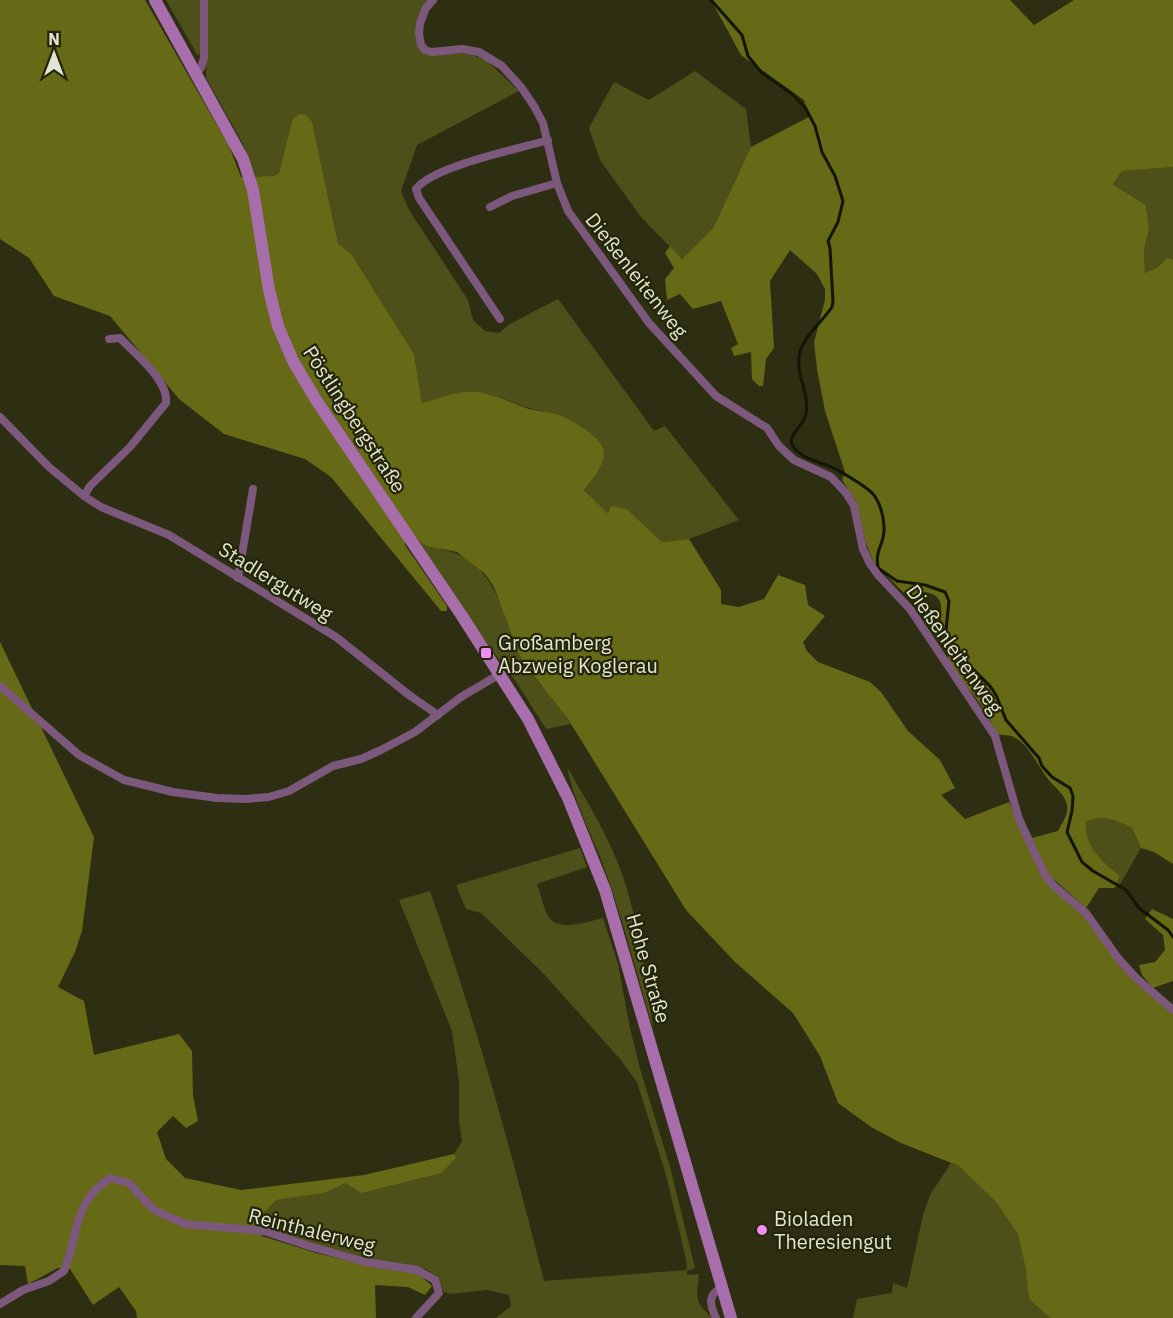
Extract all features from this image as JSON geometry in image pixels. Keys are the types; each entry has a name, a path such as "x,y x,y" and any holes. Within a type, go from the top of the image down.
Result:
{"main road":[{"name":"Pöstlingbergstraße","path":"155,0 237,144 249,173 273,308 293,361 322,409 500,674"},
{"name":"Hohe Straße","path":"500,674 550,759 585,835 598,870 731,1318"}],"street":[{"path":"196,72 201,68 204,58 204,0"},
{"name":"Dießenleitenweg","path":"433,0 426,8 419,26 419,39 423,48 431,52 469,49 497,63 511,75 531,100 541,118 557,183 571,216 639,312 713,393 767,428 783,451 794,460 831,477 846,493 854,506 863,549 870,564 917,618 995,736 1016,811 1045,875 1054,886 1086,913 1135,976 1173,1010"},
{"path":"500,319 419,198 416,189 426,181 456,166 548,140"},
{"path":"490,207 518,194 557,183"},
{"path":"84,496 90,486 130,447 166,403 165,390 146,364 120,338 110,339"},
{"name":"Stadlergutweg","path":"0,417 49,467 84,496 101,507 169,534 348,644 438,716"},
{"path":"238,578 252,489"},
{"path":"0,686 66,746 112,774 147,787 217,798 259,798 290,791 333,766 361,759 381,750 415,732 461,697 500,674"},
{"name":"Reinthalerweg","path":"0,1304 23,1290 49,1281 64,1271 77,1218 92,1193 110,1178 129,1183 154,1210 185,1224 264,1231 366,1262 425,1273 435,1280 439,1293 416,1318"},
{"path":"716,1318 710,1299 713,1293 722,1288"}],"shaded area":[{"path":"0,0 145,0 229,146 241,177 274,176 279,173 292,120 299,114 306,115 312,122 338,243 352,255 414,354 422,403 461,393 483,393 529,409 556,414 583,428 601,444 604,455 598,471 584,490 608,514 611,506 627,509 662,542 689,539 721,590 721,604 739,607 764,599 778,575 805,585 808,605 825,616 803,642 807,651 818,662 870,682 881,692 908,731 940,760 955,788 941,795 965,819 1009,802 1043,876 1081,913 1173,1013 1173,1318 1050,1318 1029,1299 1026,1269 1018,1234 997,1203 959,1166 901,1143 871,1127 838,1103 820,1056 793,1013 735,962 686,910 568,719 526,666 519,654 494,587 485,574 457,552 427,546 416,539 405,539 405,545 447,606 447,611 441,611 331,477 305,459 224,434 179,399 110,316 54,296 29,258 0,239"},
{"path":"166,0 201,0 198,56"},
{"path":"208,0 430,0 416,27 428,51 470,54 486,60 519,91 417,145 401,191 409,210 468,300 473,320 485,331 499,333 510,324 558,299 654,431 665,426 739,520 689,539 662,542 627,509 608,515 584,490 603,460 543,411 493,395 475,392 422,403 414,354 352,255 338,243 312,122 292,120 279,173 275,176 254,176 243,144 206,78"},
{"path":"711,0 1010,0 1034,25 1074,0 1173,0 1173,167 1122,171 1113,185 1146,205 1149,229 1144,250 1145,273 1157,268 1167,258 1173,260 1173,864 1154,852 1141,848 1132,828 1104,818 1086,822 1086,831 1091,846 1101,859 1120,876 1114,888 1099,888 1086,908 1048,874 1032,838 1058,831 1067,811 1064,797 1024,745 1012,736 998,735 976,698 954,670 942,639 941,608 938,598 918,591 916,598 911,600 874,563 866,543 857,503 842,480 845,472 825,411 814,342 825,300 825,289 817,274 790,250 770,281 774,348 766,359 763,386 759,386 752,379 751,352 734,356 731,348 738,344 721,301 693,309 680,294 667,300 665,279 674,268 665,253 670,246 682,259 713,228 751,147 809,117 804,100 741,55"},
{"path":"695,71 746,109 751,147 713,228 682,259 641,217 600,160 589,128 614,82 649,100"},
{"path":"1173,167 1173,260 1167,259 1157,268 1145,273 1144,250 1149,229 1146,205 1113,186 1122,171"},
{"path":"416,539 464,557 481,572 497,596 526,665 571,724 546,729 517,683 469,620"},
{"path":"0,642 94,837 82,931 75,952 58,987 84,1001 94,1055 179,1034 192,1051 193,1095 198,1121 186,1128 173,1116 157,1132 166,1159 185,1178 241,1190 364,1175 454,1154 456,1158 441,1173 361,1193 346,1183 325,1193 277,1200 256,1220 262,1236 316,1253 366,1265 416,1272 432,1286 425,1295 408,1287 375,1285 376,1318 137,1318 136,1311 119,1287 93,1305 70,1269 58,1268 28,1284 25,1266 0,1265"},
{"path":"567,767 604,833 622,874 638,932 654,1032 612,890 574,794"},
{"path":"1096,817 1111,818 1132,828 1141,848 1119,886 1114,888 1120,876 1101,859 1088,839 1086,822"},
{"path":"580,848 587,867 537,884 546,912 552,921 566,925 603,918 618,964 640,1069 670,1167 695,1268 687,1271 687,1275 699,1274 697,1294 699,1303 712,1318 496,1318 511,1306 509,1295 487,1290 452,1294 444,1292 437,1277 426,1269 367,1259 259,1228 256,1220 277,1200 325,1193 346,1183 456,1159 454,1154 462,1141 459,1121 459,1081 452,1031 399,900 430,891 492,1085 544,1281 687,1270 666,1175 637,1082 620,1059 543,973 481,913 466,909 456,885"},
{"path":"1152,909 1173,919 1173,981 1153,988 1142,975 1139,965 1155,962 1165,950 1163,935 1145,919"},
{"path":"951,1163 959,1166 984,1189 1013,1223 1023,1249 1029,1299 1050,1318 853,1318 857,1299 892,1293 893,1283 907,1288 923,1215 930,1195"}],"waterway":[{"path":"711,0 742,35 748,56 761,72 792,94 805,107 815,126 822,152 835,176 843,201 838,222 828,241 832,307 810,334 800,351 799,367 807,406 804,419 792,437 793,447 805,457 845,474 874,496 882,512 884,523 878,568 897,581 925,585 945,592 949,601 946,630 951,643 959,655 990,686 1006,720 1039,758 1042,766 1052,777 1070,788 1073,796 1072,811 1067,832 1082,862 1126,890 1139,908 1168,930 1173,937"}],"place":[{"name":"Großamberg Abzweig Koglerau","path":"486,653"},
{"name":"Bioladen Theresiengut","path":"762,1230"}]}
